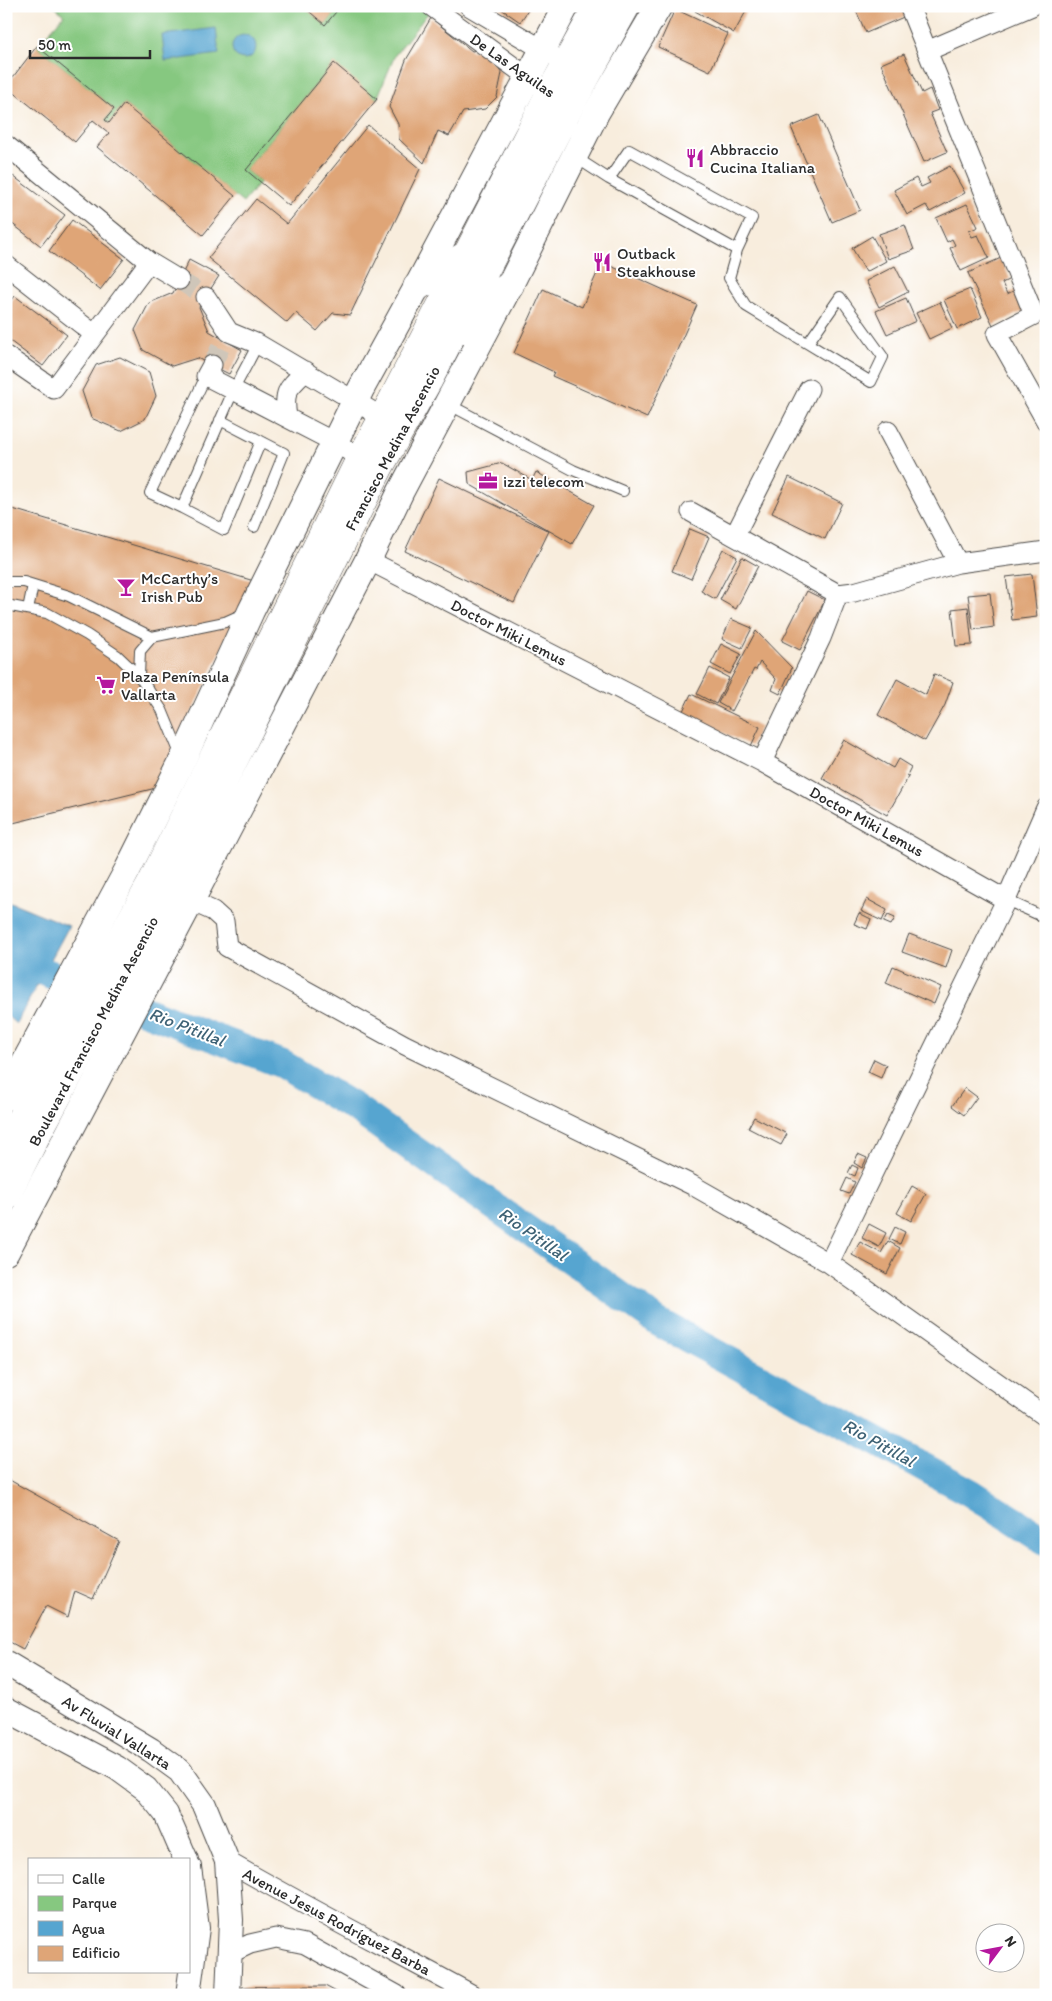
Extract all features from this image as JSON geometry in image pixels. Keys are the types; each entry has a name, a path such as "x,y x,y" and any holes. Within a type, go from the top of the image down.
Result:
{"highway":[{"name":"Francisco Medina Ascencio","path":"577,69 598,6"},
{"name":"Francisco Medina Ascencio","path":"175,896 370,463 392,423 467,254 577,69 626,6"},
{"name":"Francisco Medina Ascencio","path":"392,423 428,381 560,99"},
{"path":"417,287 467,254"},
{"path":"428,381 492,300 510,285"},
{"name":"Boulevard Francisco Medina Ascencio","path":"6,1145 20,1118 175,896"},
{"name":"Boulevard Francisco Medina Ascencio","path":"6,1196 20,1118"}],"main road":[{"path":"20,1118 128,869 183,759 251,610 355,401 566,6"},
{"path":"6,1252 64,1140 175,896 368,560 401,491 510,285 596,113 659,6"}],"street":[{"name":"De Las Aguilas","path":"431,6 527,78 560,99"},
{"name":"De Las Aguilas","path":"469,6 577,69"},
{"path":"909,6 1040,312 997,334 1046,421"},
{"path":"927,51 1032,6"},
{"path":"6,145 149,262 179,280"},
{"path":"6,356 54,389 149,262"},
{"path":"6,265 94,334"},
{"path":"206,297 226,336 258,344 392,423"},
{"path":"209,371 234,389 370,463"},
{"path":"287,417 284,400 290,386 306,372"},
{"path":"735,535 809,388"},
{"path":"888,431 958,563"},
{"path":"691,512 838,594 854,592 958,563 1046,551"},
{"path":"1025,554 1046,538"},
{"name":"Doctor Miki Lemus","path":"368,560 762,762 1006,900"},
{"path":"762,762 821,638 838,594"},
{"path":"829,1263 1006,900 1046,808"},
{"path":"175,896 213,911 224,921 227,947 405,1045 692,1185 829,1263 1046,1417"},
{"name":"Av Fluvial Vallarta","path":"6,1663 151,1750 180,1771 204,1805 227,1861 231,1920 228,1995"},
{"name":"Av Fluvial Vallarta","path":"6,1709 117,1768 146,1789 166,1814 185,1858"},
{"name":"Avenue Jesus Rodríguez Barba","path":"227,1861 306,1906 369,1937 473,1995"},
{"path":"188,1995 197,1928 190,1874"},
{"path":"229,1954 250,1944 276,1938 305,1944 397,1995"}],"lane":[{"path":"609,179 629,150 752,218 737,250 729,278 746,306 871,382 883,357 840,296 808,343"},
{"path":"574,157 609,179 737,250"},
{"path":"182,508 234,389 258,344"},
{"path":"209,371 150,493 224,530 261,442"},
{"path":"448,404 555,461 623,491"},
{"path":"220,420 284,454 254,527"},
{"path":"6,582 24,582 69,596 152,637"},
{"path":"28,609 33,585"},
{"path":"6,605 47,613 87,635 118,656 138,676 162,710 183,759"},
{"path":"138,676 140,651 152,637 225,622 251,610"},
{"path":"1006,900 1046,918"}],"green space":[{"path":"54,6 303,6 325,25 341,6 422,6 429,12 395,55 377,99 333,64 246,170 260,182 243,203 124,104 109,123 105,120 114,109 37,46 64,15"}],"water":[{"path":"216,28 219,54 165,61 162,35"},
{"path":"244,35 252,39 256,47 252,55 244,59 236,55 232,47 236,39"},
{"path":"6,900 69,926 16,1024 6,1015"}],"building":[{"path":"303,6 341,6 325,25"},
{"path":"497,6 531,6 520,22"},
{"path":"698,6 749,6 734,33 695,11"},
{"path":"854,6 901,6 906,16 866,33"},
{"path":"675,9 728,34 710,71 658,47"},
{"path":"431,18 472,51 477,50 496,64 502,73 497,97 485,109 463,112 449,136 438,131 424,163 399,139 398,124 389,107 406,60"},
{"path":"37,46 114,109 105,120 109,123 124,104 235,196 203,235 97,147 109,133 93,120 75,142 6,86"},
{"path":"904,54 922,93 930,89 938,110 930,113 947,152 924,162 881,64"},
{"path":"334,63 377,99 289,206 246,170"},
{"path":"819,115 860,210 832,222 791,127"},
{"path":"368,125 420,169 350,315 333,313 317,331 296,313 287,323 208,258 256,199 287,224"},
{"path":"950,166 965,193 930,212 926,205 907,215 894,190 916,178 921,187 930,183 927,178"},
{"path":"13,176 65,215 41,246 6,219 6,185"},
{"path":"967,204 978,227 969,231 972,237 978,235 989,258 961,271 950,248 955,245 952,239 947,242 936,218"},
{"path":"72,220 124,259 100,290 49,251"},
{"path":"905,225 914,250 888,259 879,234"},
{"path":"872,236 886,261 866,272 852,248"},
{"path":"1001,258 1010,279 1002,283 1007,294 1015,290 1024,311 993,325 968,273"},
{"path":"189,260 219,276 199,307 209,331 242,350 229,374 197,358 172,366 143,350 135,330 149,303 173,293"},
{"path":"602,262 697,305 647,418 552,376 554,372 514,353 543,289 582,307"},
{"path":"895,266 908,292 879,307 866,281"},
{"path":"970,289 982,317 957,329 944,300"},
{"path":"15,296 67,335 43,366 6,338 6,308"},
{"path":"906,298 916,321 887,334 876,311"},
{"path":"940,302 952,328 929,339 916,313"},
{"path":"120,357 149,372 156,396 145,419 121,431 91,418 82,391 96,365"},
{"path":"502,463 532,480 536,472 594,505 572,544 469,484 468,472"},
{"path":"789,477 842,503 825,539 772,513"},
{"path":"439,478 549,531 514,603 405,551"},
{"name":"Plaza Península Vallarta","path":"6,507 254,581 156,788 13,823 6,820"},
{"path":"690,529 709,537 691,579 672,571"},
{"path":"723,549 737,557 715,599 701,591"},
{"path":"742,557 758,566 736,609 720,600"},
{"path":"1032,574 1037,617 1012,620 1006,577"},
{"path":"807,591 825,600 800,650 782,641"},
{"path":"990,593 994,627 973,630 968,595"},
{"path":"1046,595 1046,616 1041,615"},
{"path":"968,607 972,645 956,646 952,609"},
{"path":"731,619 752,628 742,648 722,639"},
{"path":"756,631 792,668 780,694 772,690 776,679 760,662 756,670 754,669 732,711 718,703"},
{"path":"721,644 741,654 730,674 711,664"},
{"path":"710,668 729,678 716,704 697,694"},
{"path":"934,674 953,682 945,705 925,741 878,715 897,679 926,695"},
{"path":"691,694 760,727 751,746 682,713"},
{"path":"844,740 893,768 898,759 911,767 907,775 909,776 887,815 822,778"},
{"path":"867,899 887,910 882,921 861,911"},
{"path":"859,913 871,919 867,929 854,924"},
{"path":"888,915 895,918 891,925 884,922"},
{"path":"909,934 952,950 946,968 902,952"},
{"path":"893,966 941,987 934,1004 886,983"},
{"path":"874,1059 886,1065 881,1078 868,1072"},
{"path":"965,1088 977,1097 964,1115 952,1106"},
{"path":"754,1117 787,1134 781,1145 748,1128"},
{"path":"858,1154 867,1158 862,1168 854,1163"},
{"path":"852,1165 858,1168 855,1176 848,1173"},
{"path":"847,1178 855,1182 849,1194 841,1191"},
{"path":"912,1186 926,1194 911,1221 897,1213"},
{"path":"869,1224 886,1233 879,1247 862,1238"},
{"path":"895,1227 905,1232 900,1244 889,1239"},
{"path":"888,1241 900,1248 887,1274 852,1255 860,1242 881,1253"},
{"path":"6,1478 119,1541 93,1599 75,1591 68,1617 46,1606 23,1649 6,1640"},
{"path":"325,1986 342,1995 242,1995 242,1987"}],"waterway":[{"name":"Rio Pitillal","path":"6,957 282,1064 355,1108 658,1322 971,1493 1046,1541"}],"tunnel":[{"path":"179,280 206,297"},
{"path":"212,365 224,340"}],"place":[{"name":"Abbraccio Cucina Italiana","path":"695,158"},
{"name":"Outback Steakhouse","path":"602,262"},
{"name":"izzi telecom","path":"488,481"},
{"name":"McCarthy’s Irish Pub","path":"126,587"},
{"name":"Plaza Península Vallarta","path":"106,685"}]}
